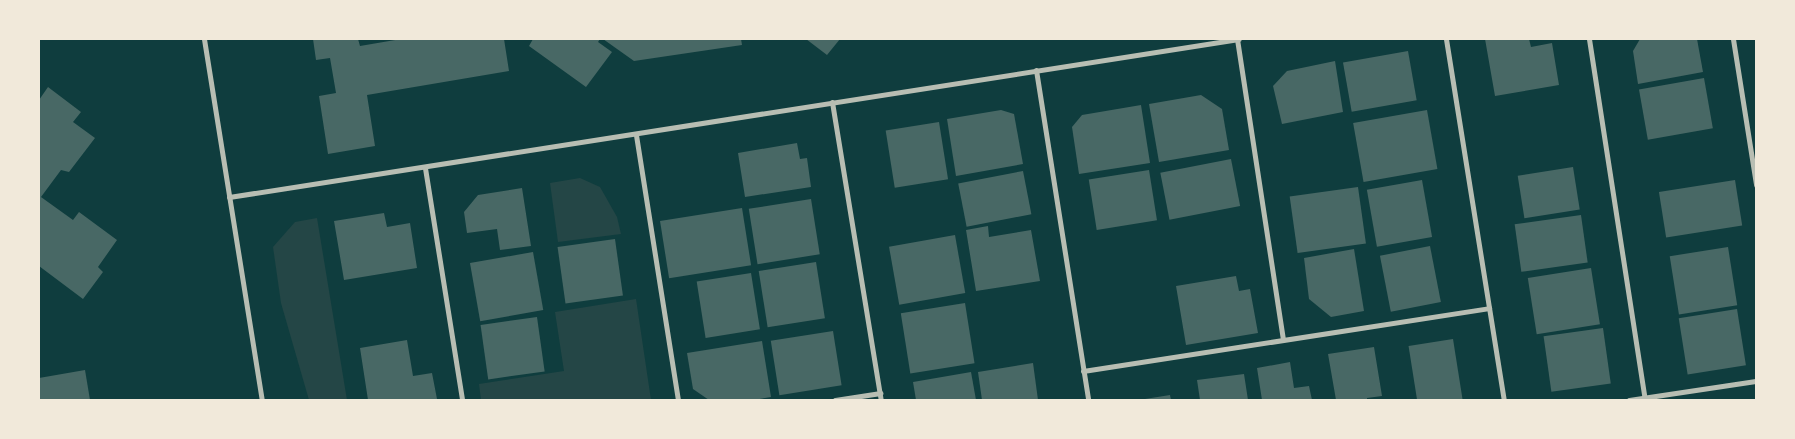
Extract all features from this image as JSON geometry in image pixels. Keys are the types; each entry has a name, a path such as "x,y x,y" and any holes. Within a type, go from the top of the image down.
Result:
{"street":[{"path":"204,39 262,400"},
{"path":"229,197 636,135 832,102 1238,39 1283,340"},
{"path":"1446,39 1504,400"},
{"path":"1589,39 1645,399"},
{"path":"1733,39 1756,185"},
{"path":"1036,70 1088,400"},
{"path":"832,102 881,400"},
{"path":"636,135 678,400"},
{"path":"425,168 462,400"},
{"path":"1083,371 1489,308"},
{"path":"1629,400 1756,381"},
{"path":"835,400 880,393"}],"shaded area":[{"path":"580,178 600,187 617,217 621,234 558,242 550,183"},
{"path":"317,218 347,400 309,400 281,303 273,247 295,222"},
{"path":"636,299 651,400 481,400 479,384 564,371 555,312"}],"building":[{"path":"313,39 358,39 360,46 401,39 504,39 509,71 367,95 375,146 328,154 319,96 336,93 330,58 316,60"},
{"path":"533,39 600,39 598,42 612,52 586,87 529,46"},
{"path":"603,39 741,39 742,45 634,61"},
{"path":"806,39 840,39 827,55"},
{"path":"1485,39 1529,39 1531,47 1552,43 1559,85 1495,96"},
{"path":"1640,39 1697,39 1703,72 1638,84 1633,51"},
{"path":"1408,51 1417,100 1352,112 1343,62"},
{"path":"1335,61 1343,112 1282,124 1273,86 1287,71"},
{"path":"1704,78 1713,128 1648,140 1639,89"},
{"path":"48,87 81,112 73,122 95,138 69,172 61,170 41,197 73,220 79,212 117,240 98,267 103,272 83,299 39,266 39,100"},
{"path":"1201,95 1222,109 1229,150 1159,162 1149,104"},
{"path":"1141,105 1150,163 1079,174 1072,127 1082,115"},
{"path":"1001,110 1014,114 1023,164 956,176 947,119"},
{"path":"1427,110 1437,169 1364,182 1353,123"},
{"path":"939,122 948,179 895,188 886,130"},
{"path":"797,143 800,159 807,158 811,187 745,197 738,153"},
{"path":"1231,159 1240,206 1169,220 1160,173"},
{"path":"1573,167 1580,209 1524,218 1518,176"},
{"path":"1149,170 1157,220 1097,230 1089,180"},
{"path":"1023,171 1031,214 967,227 958,184"},
{"path":"1422,180 1432,237 1377,247 1367,190"},
{"path":"1735,180 1742,225 1666,237 1659,192"},
{"path":"1358,187 1366,243 1298,253 1290,197"},
{"path":"522,188 531,246 500,250 497,229 467,233 464,212 478,195"},
{"path":"811,199 820,254 758,264 749,209"},
{"path":"742,208 751,265 669,278 660,221"},
{"path":"384,213 387,227 410,223 417,268 344,280 334,221"},
{"path":"1581,215 1588,263 1521,272 1515,224"},
{"path":"988,226 989,237 1031,230 1040,281 976,291 966,230"},
{"path":"955,235 965,293 899,305 889,247"},
{"path":"615,239 623,295 565,304 558,247"},
{"path":"1430,246 1441,302 1391,312 1380,256"},
{"path":"1728,247 1737,305 1679,315 1670,256"},
{"path":"1354,249 1364,311 1331,317 1309,299 1304,258"},
{"path":"533,252 543,310 480,321 470,263"},
{"path":"816,262 825,318 768,327 759,271"},
{"path":"1591,268 1600,324 1537,334 1528,278"},
{"path":"751,273 760,329 706,338 697,282"},
{"path":"1236,276 1239,291 1250,289 1258,333 1186,345 1176,286"},
{"path":"965,303 975,363 910,373 901,313"},
{"path":"1737,309 1746,365 1688,375 1679,318"},
{"path":"537,317 545,371 488,379 481,325"},
{"path":"1603,328 1611,383 1551,392 1544,336"},
{"path":"833,331 842,385 779,395 771,341"},
{"path":"1453,339 1463,400 1417,400 1409,346"},
{"path":"407,340 413,376 432,373 437,399 368,400 360,348"},
{"path":"762,341 771,397 754,400 709,400 693,389 687,353"},
{"path":"1374,347 1382,396 1367,398 1367,400 1336,400 1328,354"},
{"path":"1290,362 1294,388 1309,386 1312,400 1262,400 1257,368"},
{"path":"1033,363 1038,400 982,400 978,372"},
{"path":"85,370 90,400 39,400 39,378"},
{"path":"971,372 976,400 916,400 913,382"},
{"path":"1244,374 1248,400 1200,400 1197,380"},
{"path":"1170,395 1171,400 1145,400 1145,399"}]}
